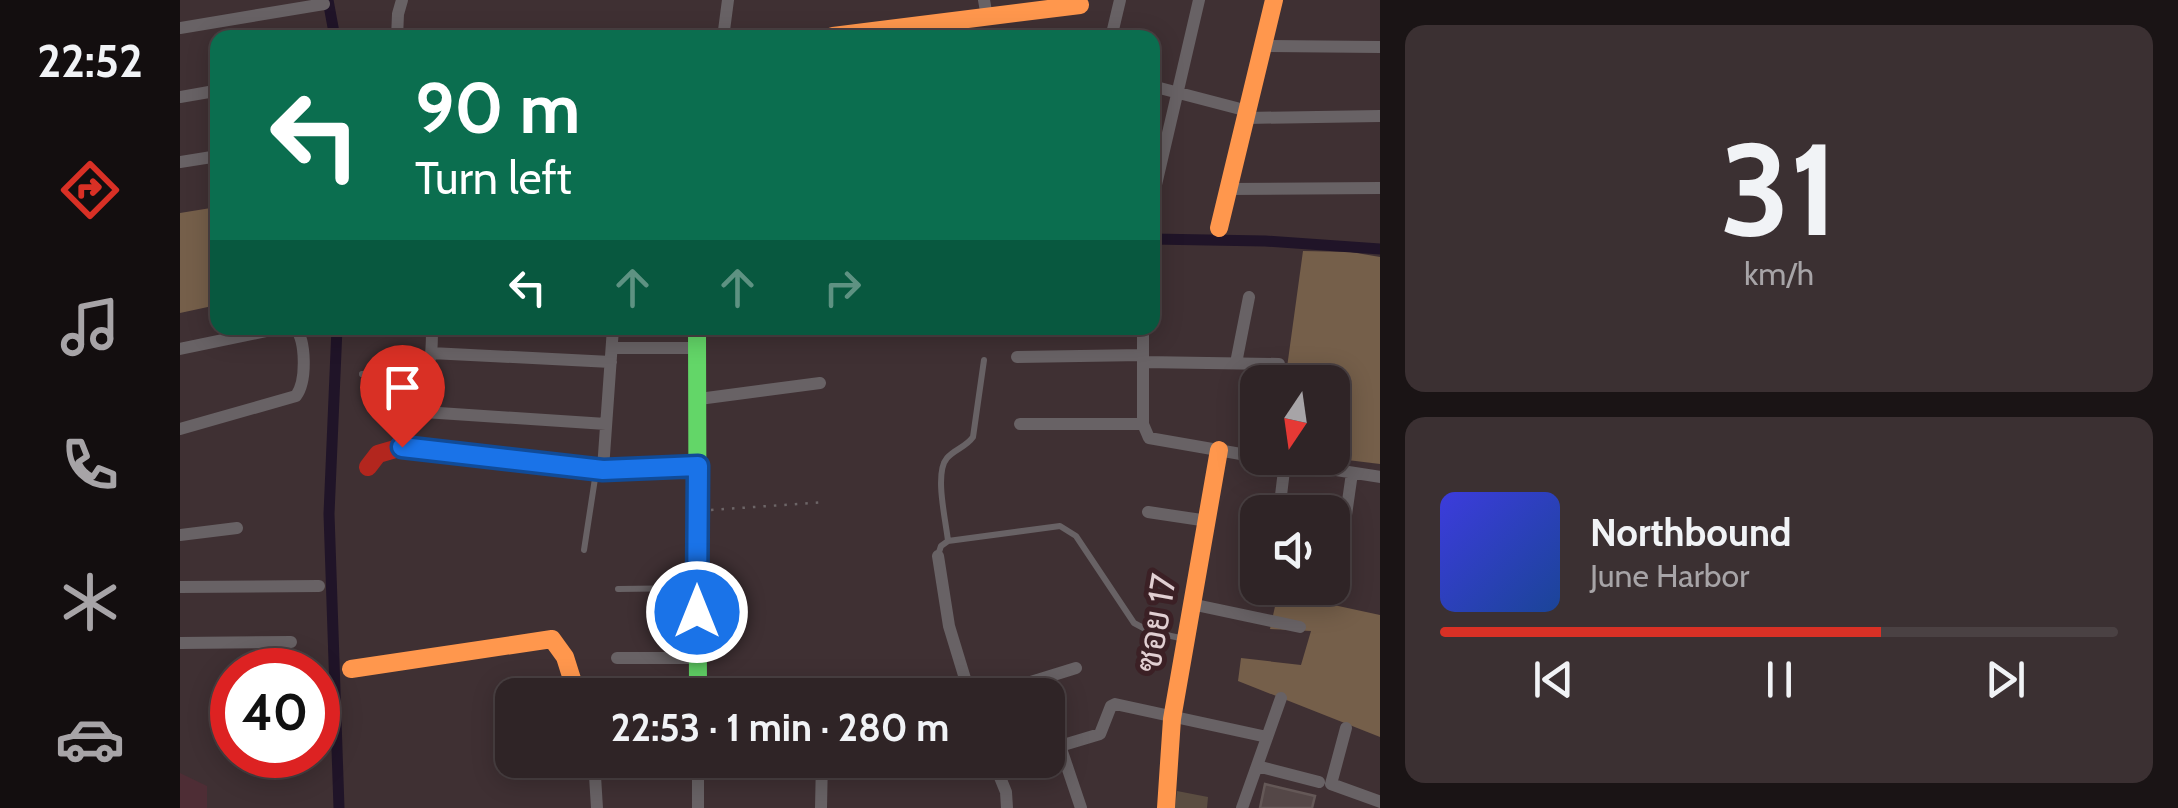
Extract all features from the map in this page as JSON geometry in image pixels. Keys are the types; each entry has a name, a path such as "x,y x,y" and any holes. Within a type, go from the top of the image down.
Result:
{"street":[{"path":"397,30 402,0"},
{"path":"724,30 728,0"},
{"path":"1114,30 1120,0"},
{"path":"1160,168 1199,0"},
{"path":"1219,228 1274,0"},
{"path":"180,28 290,5 324,4"},
{"path":"910,30 985,8 1080,5"},
{"path":"1263,46 1380,47"},
{"path":"1160,88 1247,115 1380,116"},
{"path":"180,97 209,92"},
{"path":"180,162 210,157"},
{"path":"1228,190 1380,188"},
{"path":"1236,363 1249,297"},
{"path":"180,349 247,335"},
{"path":"180,429 296,396 302,387 300,335"},
{"path":"432,335 420,402 424,412 606,424"},
{"path":"600,469 613,335"},
{"path":"697,335 698,678"},
{"path":"1143,335 1143,424 1149,438 1240,454"},
{"path":"431,353 612,355 697,348"},
{"path":"1016,358 1279,364"},
{"path":"699,399 820,383"},
{"path":"1020,424 1143,424"},
{"path":"368,467 383,450 402,447 600,469 698,466"},
{"name":"ซอย 17","path":"1166,808 1172,718 1219,450"},
{"path":"1349,495 1352,473 1380,477"},
{"path":"1148,512 1208,521"},
{"path":"180,535 237,528"},
{"path":"938,556 949,626 965,678"},
{"path":"180,587 318,586"},
{"path":"1191,604 1300,627"},
{"path":"351,669 552,639 558,642 571,678"},
{"path":"180,643 291,642"},
{"path":"617,658 698,658"},
{"path":"1044,678 1076,668"},
{"path":"1242,808 1281,698"},
{"path":"1065,744 1100,734 1111,706 1116,704 1267,737"},
{"path":"1346,728 1331,784 1380,802"},
{"path":"1065,762 1080,808"},
{"path":"1256,766 1319,782"},
{"path":"596,778 598,808"},
{"path":"698,778 698,808"},
{"path":"821,808 822,778"},
{"path":"1000,778 1007,808"}],"lane":[{"path":"948,541 942,469 950,454 973,438 984,360"},
{"path":"362,374 423,377"},
{"path":"584,550 600,469"},
{"path":"938,556 940,546 948,541 1060,526 1070,530 1134,623 1148,631 1184,638"},
{"path":"618,589 696,588"}],"path":[{"path":"699,510 826,502"}],"shaded area":[{"path":"210,208 210,307 180,313 180,213"},
{"path":"1303,251 1380,257 1380,464 1350,460 1350,365 1287,365"},
{"path":"1275,605 1334,605 1380,615 1380,737 1238,681 1241,658 1301,665 1311,631 1270,629"},
{"path":"180,773 207,786 207,808 180,808"},
{"path":"1177,791 1208,797 1207,808 1175,808"}],"building":[{"path":"1265,784 1315,796 1312,808 1260,808"}],"waterway":[{"path":"328,0 334,30"},
{"path":"1160,239 1380,249"},
{"path":"337,335 329,514 339,808"}],"traffic: fast":[{"path":"697,335 698,678"}],"traffic: slow":[{"path":"1219,228 1274,0"},
{"path":"881,30 1080,5"},
{"path":"1166,808 1172,719 1219,450"},
{"path":"351,669 552,639 565,657 572,678"}],"traffic: jam":[{"path":"368,467 378,454 402,447 603,469 698,466"}],"route":[{"path":"402,447 603,470 698,466 697,612"}]}
